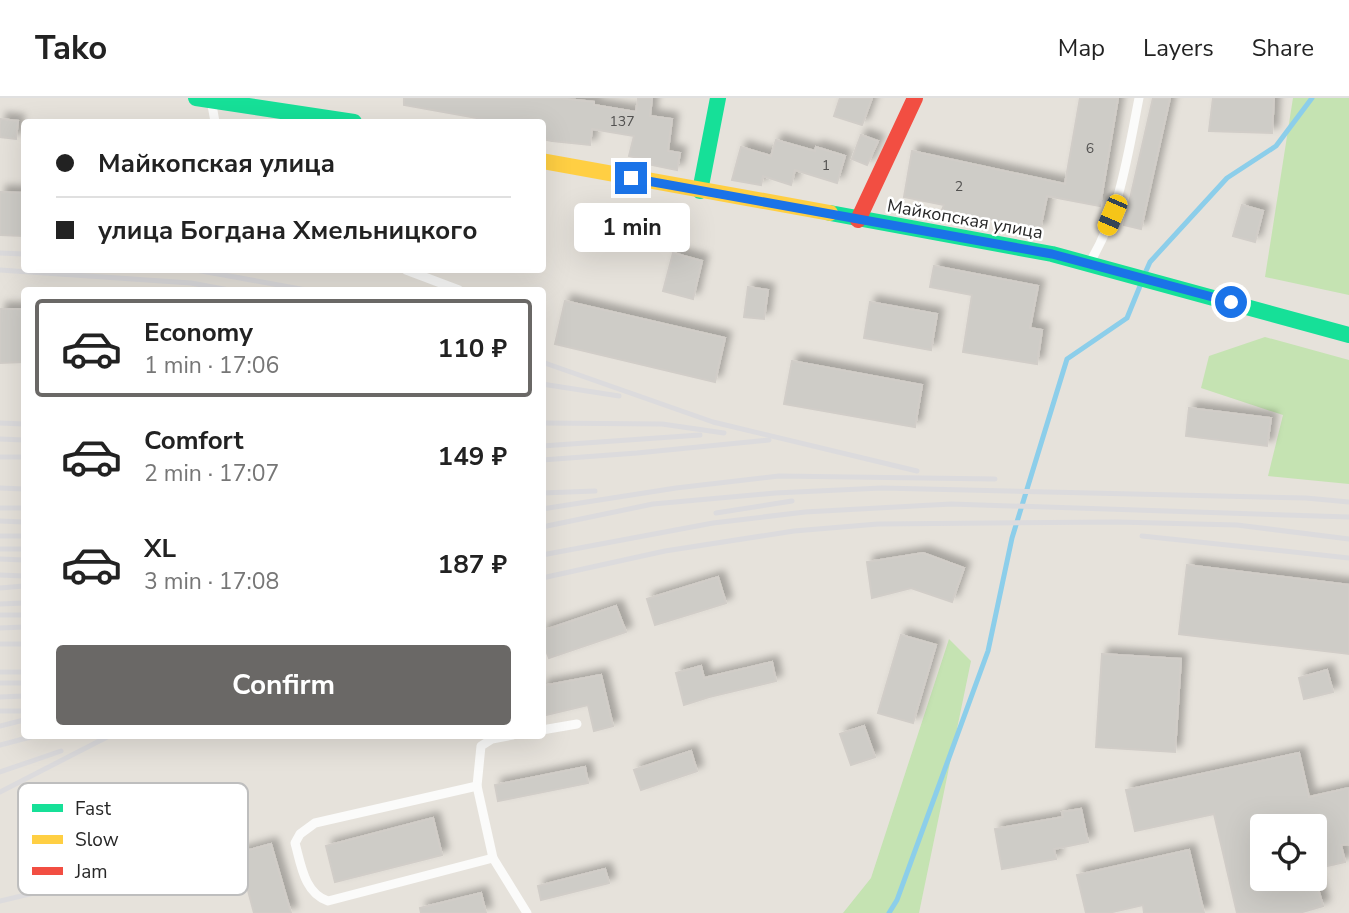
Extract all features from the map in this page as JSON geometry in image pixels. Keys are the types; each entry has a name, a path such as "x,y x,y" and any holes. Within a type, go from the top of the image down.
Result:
{"main road":[{"path":"700,191 718,98"},
{"path":"858,220 915,98"},
{"path":"203,99 334,119"},
{"name":"Майкопская улица","path":"546,162 1052,254 1349,335"}],"lane":[{"path":"1089,264 1112,215 1124,175 1139,98"},
{"path":"203,99 213,119"},
{"path":"414,273 451,287"},
{"path":"546,729 577,724"},
{"path":"491,739 481,746 477,786 493,858 527,913"},
{"path":"477,786 315,823 300,834 295,842 307,884 319,898 328,901 493,858"}],"green space":[{"path":"1293,98 1349,98 1349,295 1265,277"},
{"path":"1265,337 1349,360 1349,484 1268,476 1283,415 1201,388 1209,356"},
{"path":"949,639 971,661 919,913 843,913 871,878"}],"building":[{"path":"404,98 558,98 594,102 594,105 636,112 638,98 652,98 650,116 672,119 668,151 680,153 677,170 652,165 652,161 629,156 634,136 592,129 590,145 552,141 546,140 546,119 482,119 404,105"},
{"path":"840,98 872,98 862,125 834,116"},
{"path":"1080,98 1118,98 1100,206 1047,196 1040,230 942,210 944,205 904,197 912,151 1065,184"},
{"path":"1153,98 1170,98 1141,229 1124,225"},
{"path":"1213,98 1274,98 1272,133 1209,131"},
{"path":"0,119 18,121 16,139 0,137"},
{"path":"861,135 878,141 867,165 852,159"},
{"path":"776,140 815,151 816,147 845,156 837,183 795,170 791,185 763,176 761,185 732,180 741,147 771,156"},
{"path":"0,192 21,193 21,236 0,235"},
{"path":"1242,205 1263,211 1255,242 1233,236"},
{"path":"673,253 702,261 693,299 663,291"},
{"path":"934,266 1038,286 1030,328 1042,330 1037,364 963,352 972,295 930,287"},
{"path":"748,287 768,290 764,319 744,317"},
{"path":"565,301 725,338 715,382 555,344"},
{"path":"870,302 937,314 931,350 864,338"},
{"path":"0,309 21,309 21,362 0,363"},
{"path":"792,361 922,385 915,427 784,404"},
{"path":"1189,408 1271,418 1267,446 1186,436"},
{"path":"923,553 964,568 952,602 911,588 872,598 867,562"},
{"path":"1187,565 1349,585 1349,654 1179,634"},
{"path":"718,577 726,603 655,625 647,599"},
{"path":"616,606 626,632 549,658 546,650 546,630"},
{"path":"901,635 936,645 913,723 878,713"},
{"path":"1102,654 1181,659 1175,752 1096,747"},
{"path":"772,662 776,681 684,705 676,673 701,666 704,678"},
{"path":"1327,670 1333,692 1304,699 1299,678"},
{"path":"601,675 613,726 594,731 588,705 546,715 546,685"},
{"path":"864,726 875,757 851,765 840,734"},
{"path":"691,751 697,771 641,790 634,770"},
{"path":"1299,753 1309,797 1349,788 1349,844 1341,845 1345,862 1327,866 1327,814 1250,814 1250,891 1319,891 1323,906 1299,913 1237,913 1214,814 1135,831 1126,790"},
{"path":"585,767 588,783 498,801 495,785"},
{"path":"1081,809 1088,842 1054,849 1056,859 1002,869 995,829 1063,817 1062,812"},
{"path":"433,818 442,855 335,882 326,846"},
{"path":"271,844 291,913 254,913 248,890 248,850"},
{"path":"1189,850 1204,913 1144,913 1143,905 1108,913 1086,913 1077,875"},
{"path":"605,869 609,883 541,900 538,886"},
{"path":"481,893 486,913 421,913 420,908"}],"waterway":[{"path":"1146,271 1150,262 1227,178 1276,146 1312,98"},
{"path":"889,913 897,900 988,651 1012,538 1067,359 1127,318 1140,286"}],"railway":[{"path":"0,253 21,254"},
{"path":"0,270 21,271"},
{"path":"44,273 191,283 213,287"},
{"path":"212,273 290,287"},
{"path":"546,363 713,422 917,471"},
{"path":"546,385 619,396"},
{"path":"0,423 21,424"},
{"path":"546,423 662,424 724,433"},
{"path":"546,446 700,435"},
{"path":"0,439 21,440"},
{"path":"546,460 769,440"},
{"path":"0,457 21,457"},
{"path":"546,508 676,488 779,476 995,479"},
{"path":"0,488 21,489"},
{"path":"546,526 653,504 775,493 882,488 1306,498 1349,502"},
{"path":"546,493 595,491"},
{"path":"716,513 792,501"},
{"path":"546,554 713,523 805,512 951,504 1349,517"},
{"path":"0,508 21,508"},
{"path":"0,521 21,522"},
{"path":"546,577 665,551 794,531 878,524 1117,522 1237,525 1349,539"},
{"path":"0,536 21,536"},
{"path":"1142,536 1349,558"},
{"path":"0,549 21,549"},
{"path":"0,559 21,560"},
{"path":"0,575 21,576"},
{"path":"0,588 21,586"},
{"path":"0,604 21,603"},
{"path":"0,615 21,615"},
{"path":"0,628 21,627"},
{"path":"0,644 21,644"},
{"path":"0,672 21,672"},
{"path":"0,683 21,683"},
{"path":"0,697 21,696"},
{"path":"0,711 21,711"},
{"path":"0,726 21,721"},
{"path":"0,745 23,739"},
{"path":"0,792 103,739"},
{"path":"0,772 61,751"},
{"path":"0,901 25,895"}],"traffic: fast":[{"path":"196,98 334,119"},
{"path":"700,191 718,98"},
{"path":"830,213 1052,254 1349,335"}],"traffic: slow":[{"path":"546,162 830,213"}],"traffic: jam":[{"path":"858,220 915,98"}],"route":[{"path":"631,178 1052,254 1231,302"}]}
